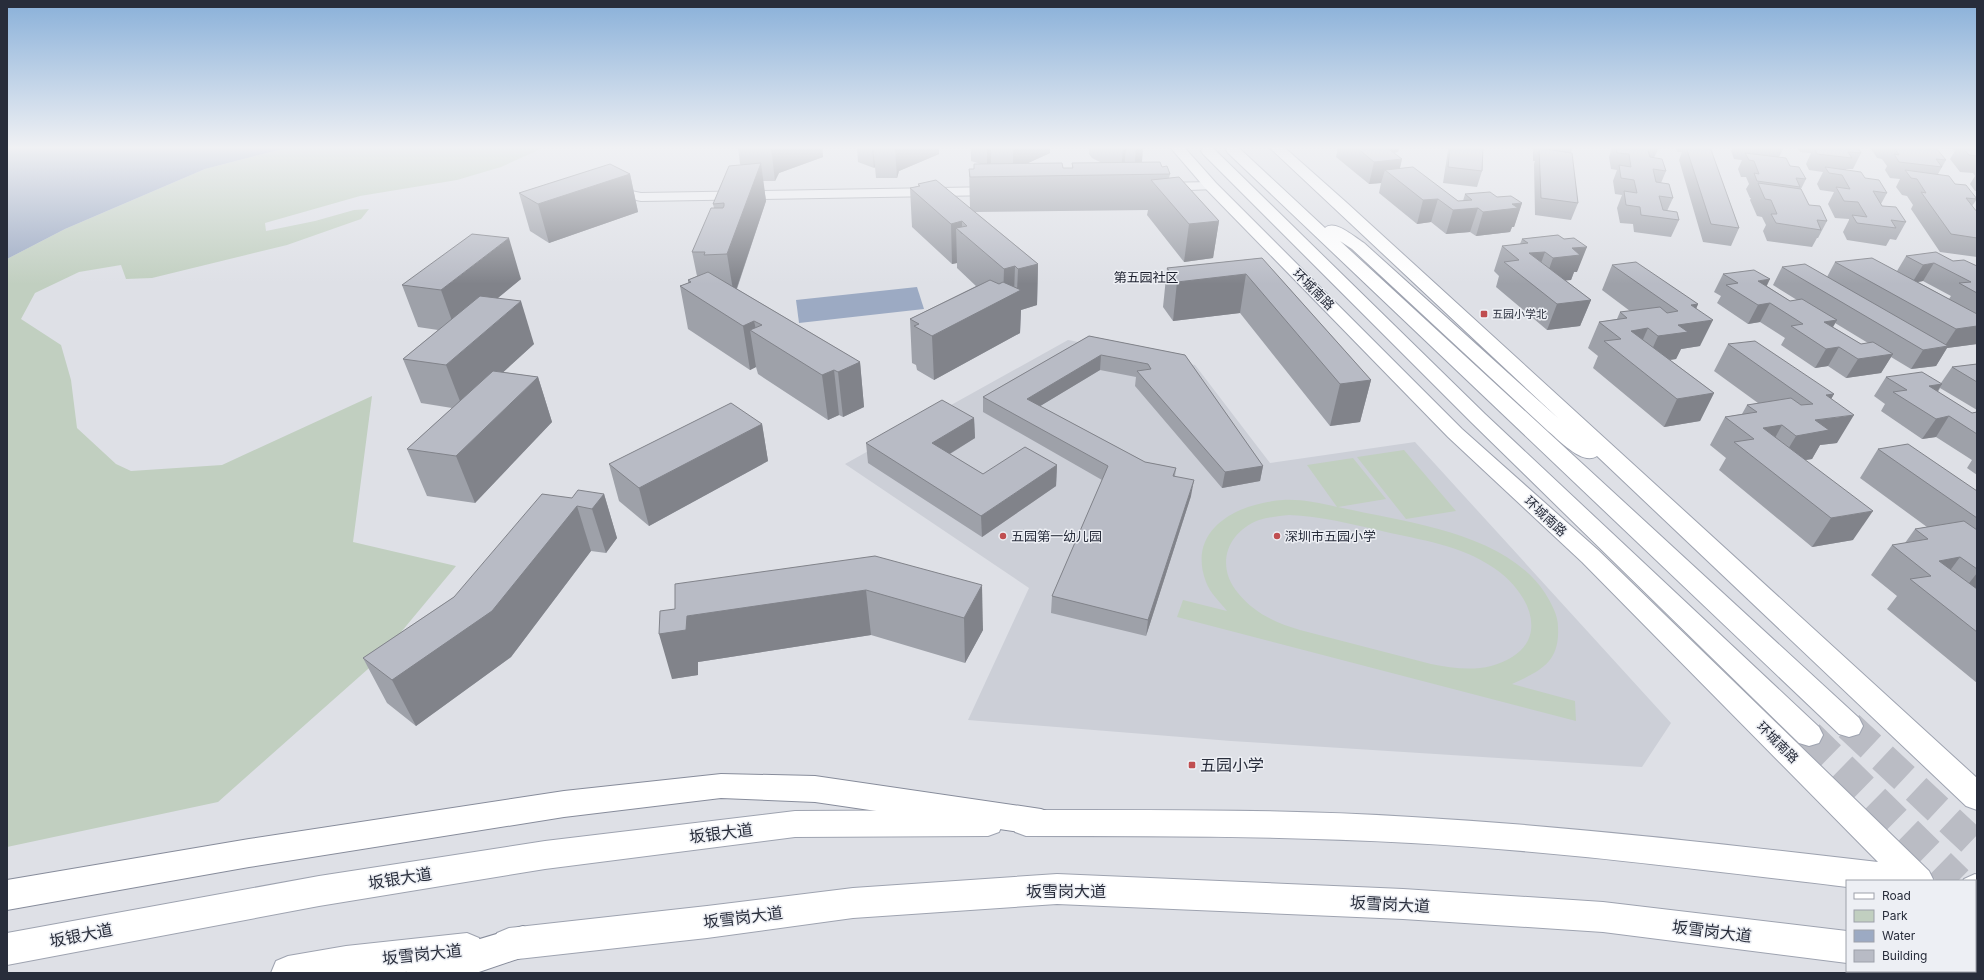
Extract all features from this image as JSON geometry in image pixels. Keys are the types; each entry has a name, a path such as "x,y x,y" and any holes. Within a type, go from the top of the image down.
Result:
{"main road":[{"name":"环城南路","path":"1218,193 1455,433 1596,562 1917,880"},
{"name":"环城南路","path":"1250,193 1478,418 1809,735"},
{"path":"1327,193 1977,797"},
{"path":"1278,194 1358,246 1555,427 1702,541"},
{"path":"1278,194 1849,726"},
{"path":"1287,229 1455,433"},
{"path":"7,895 249,853 549,807 721,786 815,789 1041,822 1228,823 1412,830 1638,848 1827,869 1906,880"},
{"name":"坂银大道","path":"7,949 319,891 529,857 795,824 1041,822"},
{"name":"坂雪岗大道","path":"288,973 346,962 707,922 853,902 1056,889 1403,904 1603,917 1846,947"},
{"path":"422,973 523,942"}],"street":[{"path":"620,193 641,197 902,193"}],"shaded area":[{"name":"深圳市五园小学","path":"1068,340 1195,365 1270,463 1415,442 1671,723 1642,767 1231,741 968,720 1029,588 845,464"}],"green space":[{"path":"150,193 380,193 360,196 265,223 266,231 315,221 354,210 369,209 361,219 287,245 152,278 126,279 121,265 79,272 35,293 21,319 61,345 71,380 77,428 116,464 131,471 222,465 372,396 353,542 456,566 377,661 218,802 7,847 7,259 65,229"},
{"path":"1404,450 1456,511 1406,519 1357,457"},
{"path":"1353,458 1386,499 1338,507 1393,518 1451,533 1479,543 1505,556 1527,572 1545,593 1554,609 1558,623 1558,639 1556,649 1546,664 1531,675 1512,684 1575,701 1576,721 1177,617 1183,600 1227,611 1208,586 1202,563 1203,547 1210,534 1220,522 1234,513 1266,502 1296,500 1337,507 1307,465","holes":["1289,515 1336,521 1440,544 1481,560 1494,568 1520,593 1527,607 1531,621 1530,635 1523,647 1511,658 1484,668 1469,669 1431,664 1282,624 1258,612 1244,600 1231,583 1227,572 1226,561 1232,541 1248,525 1270,517"]}],"water":[{"path":"7,193 150,193 65,229 7,259"},
{"path":"917,287 924,309 799,323 796,300"}],"building":[{"path":"520,193 573,193 538,204"},
{"path":"718,193 750,193 727,254 704,255 705,252 692,252 711,208 723,208 724,206 724,203 713,204"},
{"path":"915,193 951,193 1038,264 1018,269 1015,266 1004,269 956,228 967,226 962,221 951,224"},
{"path":"1162,193 1193,193 1219,221 1189,224"},
{"path":"1414,193 1447,193 1458,201 1472,200 1465,194 1491,193 1497,197 1511,196 1522,203 1512,204 1518,208 1483,212 1478,208 1453,210 1438,199 1423,200"},
{"path":"1541,193 1577,193 1578,203 1541,198"},
{"path":"1624,193 1671,193 1673,198 1659,196 1663,210 1677,212 1679,220 1641,215 1640,207 1626,205"},
{"path":"1701,193 1726,193 1739,228 1711,224"},
{"path":"1762,193 1803,193 1809,205 1820,206 1827,221 1817,220 1821,230 1776,223 1771,214 1777,214 1771,200 1765,199"},
{"path":"1839,193 1874,193 1882,206 1896,207 1906,222 1891,220 1896,228 1857,223 1852,215 1867,217 1858,202 1844,201"},
{"path":"1922,193 1972,193 1977,199 1966,198 1977,212 1977,238 1951,234"},
{"path":"472,234 509,238 441,290 402,285"},
{"path":"1558,235 1564,239 1574,238 1587,247 1572,248 1580,255 1553,258 1545,252 1529,253 1591,300 1557,304 1504,262 1519,260 1502,246 1528,243 1522,239"},
{"path":"1936,252 1953,261 1964,260 1977,266 1977,293 1959,283 1971,282 1934,263 1923,265 1906,256"},
{"path":"1262,258 1371,380 1340,384 1246,274 1177,282 1167,268"},
{"path":"1872,258 1977,314 1977,326 1956,329 1835,262"},
{"path":"1636,262 1698,304 1691,305 1713,320 1678,325 1688,332 1658,336 1648,328 1631,331 1714,393 1677,399 1604,341 1621,339 1599,322 1627,318 1620,312 1660,307 1667,313 1678,311 1612,265"},
{"path":"1805,264 1948,346 1923,350 1782,267"},
{"path":"1754,270 1770,279 1758,281 1790,301 1802,299 1837,320 1824,322 1861,344 1873,342 1893,354 1858,359 1839,347 1826,349 1791,326 1803,324 1770,303 1758,305 1726,285 1738,283 1723,274"},
{"path":"708,272 860,362 838,372 834,370 822,375 750,330 762,325 754,321 743,326 680,286 691,282 688,280"},
{"path":"990,280 999,284 1003,282 1021,290 932,336 914,326 919,324 910,319"},
{"path":"480,296 521,301 446,365 403,359"},
{"path":"1089,336 1185,355 1263,466 1225,472 1137,371 1151,369 1148,364 1101,355 1027,399 1145,462 1176,468 1173,476 1194,480 1148,620 1052,596 1108,466 983,397"},
{"path":"1755,341 1834,394 1826,395 1854,415 1815,420 1829,430 1796,436 1782,425 1763,428 1873,511 1831,518 1734,442 1754,439 1725,417 1757,412 1747,405 1791,398 1801,405 1813,404 1728,344"},
{"path":"1977,364 1977,382 1952,367"},
{"path":"493,371 538,377 456,456 407,449"},
{"path":"1922,372 1942,384 1929,386 1972,413 1977,412 1977,434 1949,416 1936,419 1893,392 1907,390 1886,377"},
{"path":"942,400 974,418 932,443 983,474 1025,447 1057,465 981,516 866,443"},
{"path":"731,403 762,424 639,488 609,464"},
{"path":"1908,444 1977,491 1977,518 1878,449"},
{"path":"578,490 604,494 592,509 577,506 492,611 392,680 363,658 454,597 542,494 572,498"},
{"path":"1964,521 1977,530 1977,569 1960,557 1939,561 1977,589 1977,632 1910,579 1931,576 1892,545 1928,539 1915,529"},
{"path":"875,556 982,585 964,618 866,590 687,616 686,630 659,634 660,611 675,609 675,584"}],"tunnel":[{"path":"1849,726 1977,846"},
{"path":"1809,735 1957,880"}],"place":[{"name":"五园小学北","path":"1484,314"},
{"name":"五园第一幼儿园","path":"1003,536"},
{"name":"深圳市五园小学","path":"1277,536"},
{"name":"五园小学","path":"1192,765"}],"district":[{"name":"第五园社区","path":"1146,277"}]}
